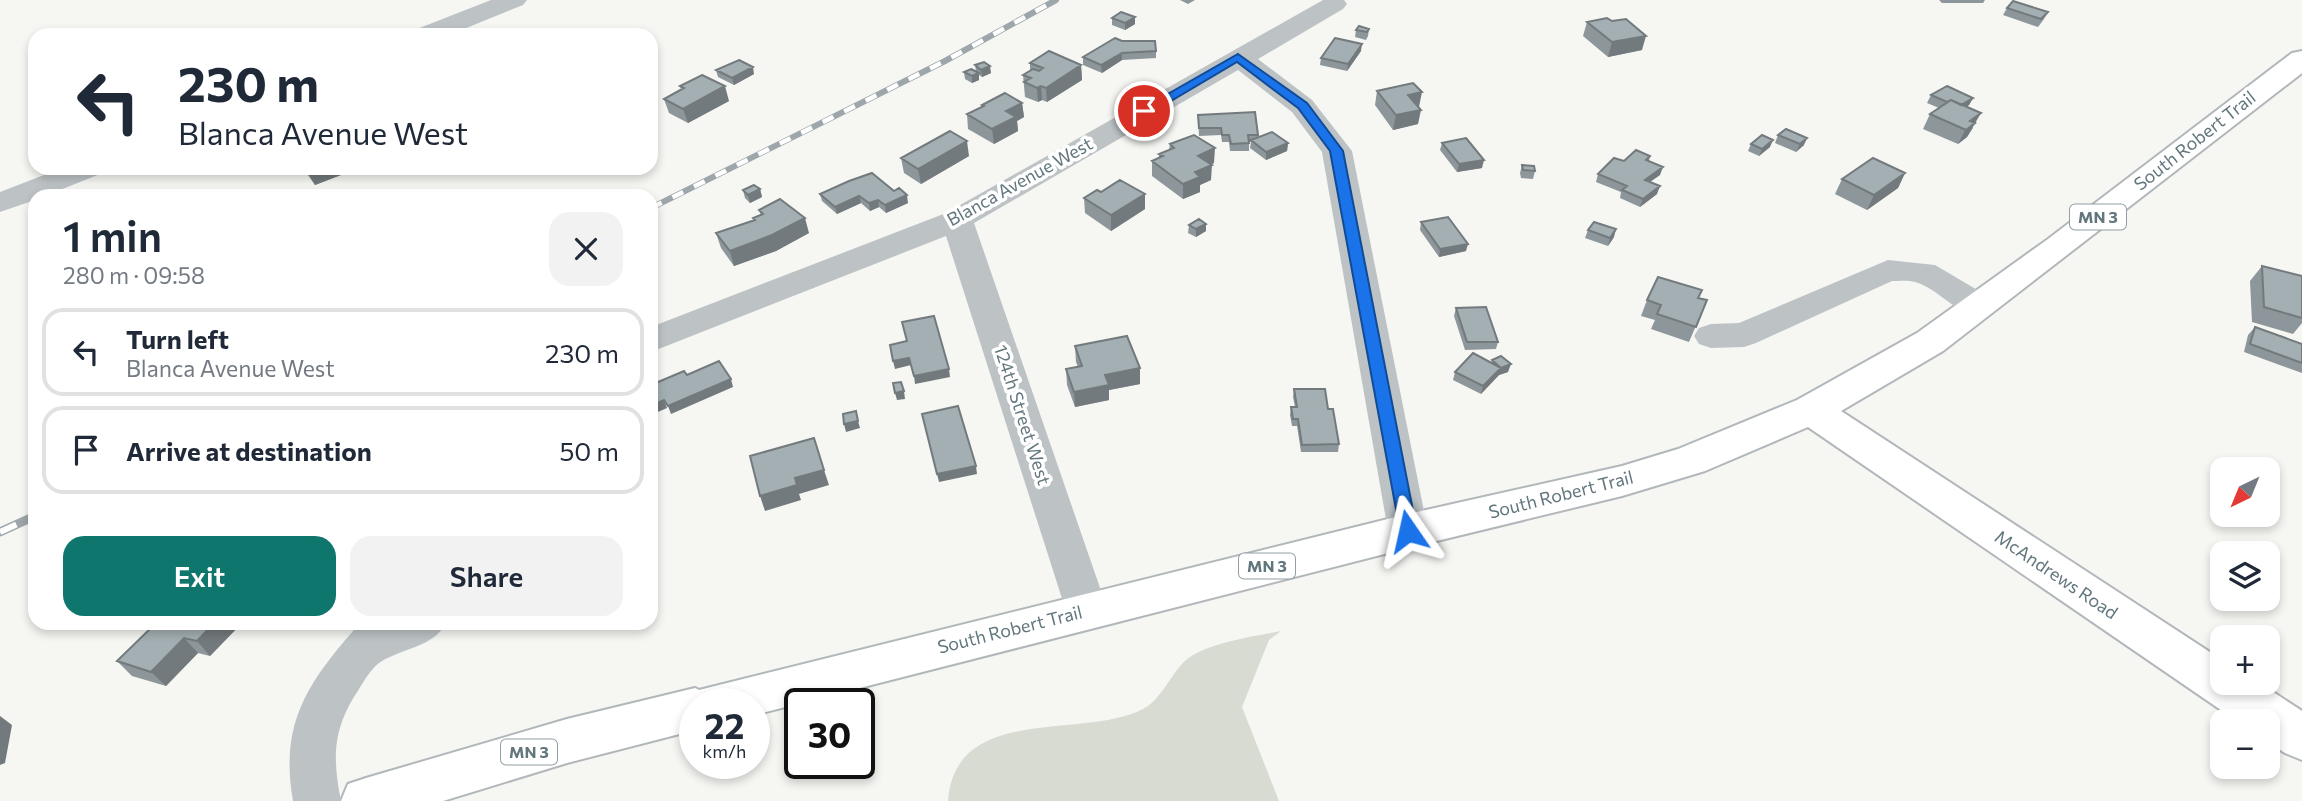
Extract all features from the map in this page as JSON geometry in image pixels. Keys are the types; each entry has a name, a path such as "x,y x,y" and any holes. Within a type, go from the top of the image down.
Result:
{"main road":[{"name":"South Robert Trail","path":"770,690 1408,531 1622,481 1691,460 1811,410 1930,342 2302,59"},
{"name":"McAndrews Road","path":"1811,410 2302,738"},
{"name":"MN 3","path":"366,801 567,741 679,713"}],"street":[{"path":"444,28 514,0"},
{"name":"Blanca Avenue West","path":"658,337 957,220 1334,4"},
{"path":"1238,57 1302,106 1337,151 1408,531"},
{"path":"36,189 71,175"},
{"path":"0,203 28,192"},
{"name":"124th Street West","path":"957,220 1087,611"},
{"path":"1711,336 1744,335 1888,270 1923,272 1979,306"},
{"path":"317,801 311,764 316,719 338,681 374,637 399,630"}],"shaded area":[{"path":"1281,631 1269,640 1242,707 1279,801 948,801 956,770 973,750 997,737 1026,730 1118,718 1143,709 1154,701 1190,657 1228,642"}],"building":[{"path":"2013,1 2048,12 2041,19 2007,8"},
{"path":"1121,12 1135,17 1125,23 1112,18"},
{"path":"1607,18 1612,21 1626,19 1646,36 1612,42 1587,22"},
{"path":"1359,26 1369,29 1367,32 1356,30"},
{"path":"1115,38 1122,41 1155,41 1156,51 1122,53 1101,65 1083,57"},
{"path":"1335,38 1362,44 1348,64 1321,58"},
{"path":"1049,51 1081,65 1046,88 1037,88 1024,82 1031,78 1023,75 1033,69 1039,71 1043,68 1030,63"},
{"path":"739,60 753,67 732,78 716,70"},
{"path":"984,62 990,66 981,70 975,65"},
{"path":"971,69 979,73 972,76 964,72"},
{"path":"702,75 725,86 683,109 664,99 684,88 680,86"},
{"path":"1413,83 1422,92 1408,95 1421,110 1396,115 1377,91"},
{"path":"1947,86 1973,98 1961,105 1931,95"},
{"path":"1005,93 1022,103 1006,111 1016,117 992,129 967,114 984,106 982,105"},
{"path":"1951,100 1981,113 1970,121 1975,123 1966,130 1930,114"},
{"path":"1255,112 1258,135 1248,135 1249,143 1231,144 1229,135 1222,135 1221,128 1199,128 1198,115"},
{"path":"1786,129 1807,138 1800,144 1778,135"},
{"path":"950,131 967,141 918,169 901,158"},
{"path":"1272,132 1288,143 1266,152 1251,140"},
{"path":"1194,135 1215,148 1198,156 1212,165 1195,172 1200,177 1183,184 1152,161 1163,156 1159,154 1174,148 1170,144"},
{"path":"1762,135 1773,140 1762,149 1751,144"},
{"path":"1466,138 1484,160 1459,164 1442,143"},
{"path":"1636,150 1650,156 1646,160 1663,167 1645,180 1660,186 1643,199 1622,190 1627,186 1598,174 1614,158 1624,161"},
{"path":"1873,158 1905,173 1874,195 1842,179"},
{"path":"1522,165 1534,166 1535,171 1523,170"},
{"path":"872,173 894,191 899,188 907,195 885,205 878,200 869,203 859,196 835,207 820,194 849,181"},
{"path":"1120,180 1145,194 1111,215 1084,198 1097,190 1101,192"},
{"path":"754,185 760,189 748,195 743,190"},
{"path":"780,199 805,218 772,235 730,251 716,233 755,220 753,218 763,214 759,210"},
{"path":"1448,217 1468,244 1440,249 1421,222"},
{"path":"1199,219 1206,224 1196,229 1189,225"},
{"path":"1594,222 1616,229 1610,238 1588,230"},
{"path":"2262,266 2302,276 2302,318 2264,307"},
{"path":"1658,277 1702,290 1698,298 1707,300 1696,327 1657,314 1661,305 1647,300"},
{"path":"1486,307 1498,342 1467,342 1456,308"},
{"path":"934,316 949,369 914,376 909,358 893,361 890,345 907,341 902,322"},
{"path":"2255,327 2302,344 2302,363 2250,344"},
{"path":"1127,336 1140,368 1105,375 1109,385 1074,392 1066,369 1082,366 1075,346"},
{"path":"1473,353 1501,368 1483,386 1455,372"},
{"path":"1501,356 1511,364 1501,368 1492,360"},
{"path":"719,361 731,379 668,406 664,400 658,403 658,382 684,371 687,375"},
{"path":"901,382 904,391 895,393 893,383"},
{"path":"1294,389 1325,389 1328,409 1333,409 1339,444 1302,445 1298,419 1293,419 1291,407 1297,407"},
{"path":"958,406 976,466 937,474 922,414"},
{"path":"856,411 858,421 844,424 843,414"},
{"path":"814,438 824,470 795,478 797,485 760,496 750,456"},
{"path":"149,630 207,630 197,641 184,638 151,672 117,661"}],"railway":[{"path":"658,204 945,61 1056,0"},
{"path":"0,532 28,519"}],"route":[{"path":"1144,111 1238,57 1302,106 1337,151 1408,531"}]}
